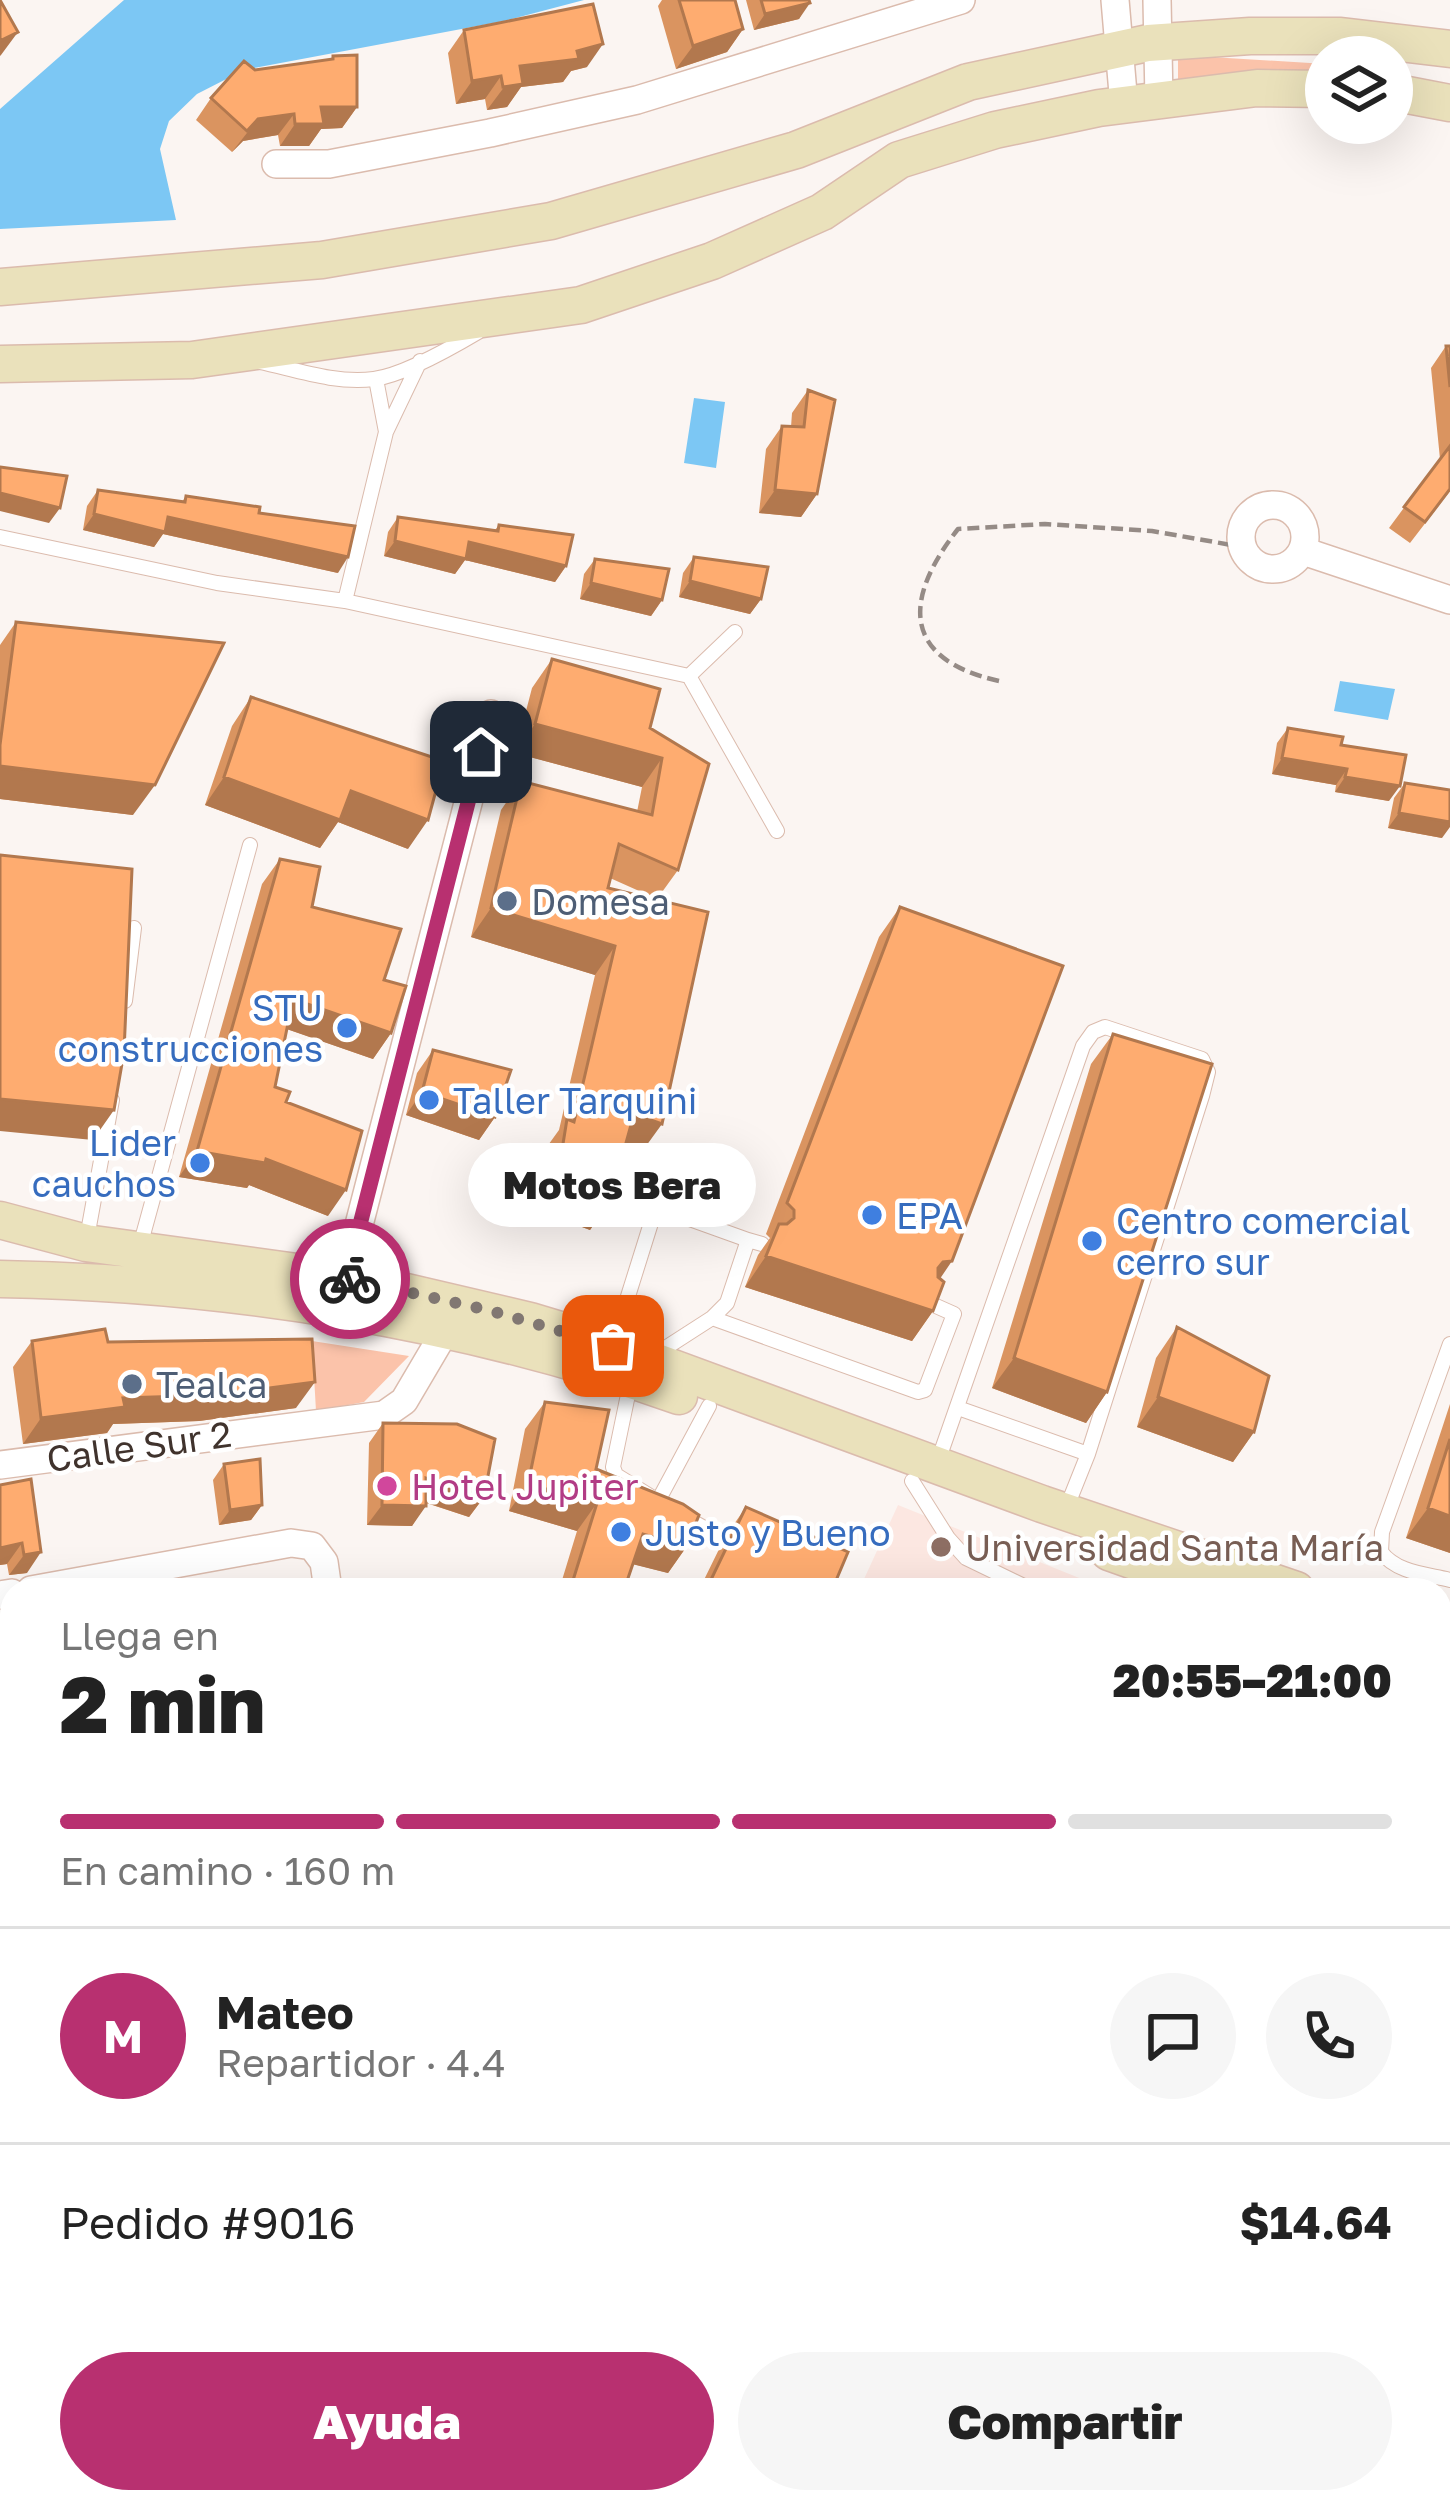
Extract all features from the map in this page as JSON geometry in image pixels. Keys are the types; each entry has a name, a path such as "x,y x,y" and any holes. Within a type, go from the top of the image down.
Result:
{"main road":[{"path":"0,287 322,260 551,221 796,150 968,82 1160,43 1341,36 1450,50"},
{"path":"0,364 192,360 581,304 712,261 822,212 899,160 995,130 1141,103 1257,88 1305,89"},
{"path":"1413,96 1450,103"},
{"path":"0,1220 86,1243 346,1279 488,1310 613,1346 640,1369 709,1406 924,1473 1066,1511 1262,1578"},
{"path":"0,1279 83,1282 345,1310 640,1369 924,1473 1186,1578"}],"street":[{"path":"276,164 329,164 637,100 961,0"},
{"path":"1115,0 1119,50 1141,103"},
{"path":"1141,103 1160,43 1157,0"},
{"path":"1276,505 1302,521 1303,551 1287,566 1276,569 1256,564 1243,547 1241,536 1256,509 1276,505"},
{"path":"1303,551 1450,600"},
{"path":"346,1279 490,714"},
{"name":"Calle Sur 2","path":"0,1465 384,1415 404,1401 447,1328"},
{"path":"97,1578 291,1543 312,1546 324,1562 326,1578"}],"lane":[{"path":"232,355 327,377 376,379 445,351 506,316"},
{"path":"344,601 386,432 421,360"},
{"path":"376,379 386,432"},
{"path":"0,537 218,583 344,601 689,676 776,831"},
{"path":"689,676 735,632"},
{"path":"139,1251 250,845"},
{"path":"123,1022 134,928"},
{"path":"1007,1578 966,1558 948,1538 924,1473 958,1408 1083,1046 1093,1032 1105,1027 1202,1059 1208,1072 1066,1511"},
{"path":"86,1243 113,1092"},
{"path":"613,1346 656,1207 755,1242 727,1303 640,1369 613,1467 616,1475 706,1529"},
{"path":"712,1318 918,1392 925,1390 954,1314 927,1302"},
{"path":"1441,1578 1402,1569 1381,1552 1382,1532 1450,1344"},
{"path":"658,1501 709,1406"},
{"path":"958,1408 1088,1454"}],"path":[{"path":"999,682 967,674 944,660 927,641 918,616 932,562 958,530 1045,524 1131,529 1243,547"}],"shaded area":[{"path":"1178,55 1305,63 1305,85 1178,82"},
{"path":"312,1341 409,1356 364,1402 316,1411"},
{"name":"Universidad Santa María","path":"898,1505 1079,1578 865,1578"}],"water":[{"path":"124,0 584,0 504,21 244,70 197,94 169,121 160,149 176,220 0,229 0,109"},
{"path":"694,398 725,402 716,468 684,463"},
{"path":"1340,681 1395,689 1388,720 1334,711"}],"building":[{"path":"0,0 18,32 0,41"},
{"path":"679,0 735,0 743,29 693,46"},
{"path":"761,0 809,0 810,3 765,14"},
{"path":"593,4 603,44 577,51 579,59 520,66 523,84 503,87 501,76 472,81 464,30"},
{"path":"357,55 357,107 321,107 324,124 295,124 294,114 258,119 247,131 211,98 244,61 255,70"},
{"path":"808,390 835,400 817,494 775,490 782,426 804,427"},
{"path":"1450,446 1450,489 1425,522 1404,507"},
{"path":"0,467 67,476 60,508 0,493"},
{"path":"98,490 185,502 186,496 260,507 259,513 355,526 348,557 168,517 165,532 94,514"},
{"path":"398,517 498,531 499,525 573,535 566,566 469,542 466,559 395,541"},
{"path":"694,557 768,567 761,599 690,581"},
{"path":"595,559 669,569 662,600 591,583"},
{"path":"16,622 224,643 155,785 0,766"},
{"path":"552,659 660,689 650,728 709,764 678,870 619,844 608,888 708,912 662,1124 634,1114 610,1201 557,1181 567,1119 574,1122 615,946 491,908 521,781 652,815 662,758 535,724"},
{"path":"251,697 444,761 428,820 351,791 340,820 224,777"},
{"path":"1288,728 1343,737 1341,745 1406,755 1400,786 1345,777 1347,769 1282,758"},
{"path":"1405,783 1450,790 1450,822 1399,813"},
{"path":"0,855 132,869 124,1052 114,1110 0,1099"},
{"path":"280,859 320,867 312,907 401,929 384,980 406,986 391,1033 293,999 275,1087 290,1092 286,1102 362,1131 346,1190 266,1159 265,1163 197,1151"},
{"path":"900,907 1063,966 952,1261 938,1268 944,1282 933,1311 766,1256 779,1224 794,1218 787,1203"},
{"name":"Centro comercial cerro sur","path":"1113,1034 1212,1064 1107,1392 1014,1358"},
{"path":"433,1050 511,1070 495,1117 422,1092"},
{"path":"1177,1327 1269,1376 1254,1432 1158,1397"},
{"path":"105,1329 108,1342 312,1339 315,1382 217,1395 123,1398 125,1407 41,1418 32,1341"},
{"path":"545,1402 609,1410 596,1469 699,1515 687,1546 643,1534 628,1578 574,1578 597,1503 528,1484"},
{"path":"383,1423 457,1424 495,1439 484,1497 426,1478 426,1506 382,1505"},
{"path":"1450,1439 1450,1516 1428,1508"},
{"path":"260,1459 262,1505 230,1510 224,1464"},
{"path":"31,1479 41,1552 24,1555 22,1543 0,1548 0,1485"},
{"path":"746,1507 848,1552 837,1578 712,1578"}],"way so far":[{"path":"350,1279 427,1294 613,1346"}],"place":[{"name":"Domesa","path":"507,901"},
{"name":"STU construcciones","path":"347,1028"},
{"name":"Taller Tarquini","path":"429,1100"},
{"name":"Lider cauchos","path":"200,1163"},
{"name":"EPA","path":"872,1215"},
{"name":"Centro comercial cerro sur","path":"1092,1241"},
{"name":"Motos Bera","path":"613,1346"},
{"name":"Tealca","path":"132,1384"},
{"name":"Hotel Jupiter","path":"387,1486"},
{"name":"Justo y Bueno","path":"621,1532"},
{"name":"Universidad Santa María","path":"941,1547"}],"route":[{"path":"350,1279 346,1279 481,752"}]}
